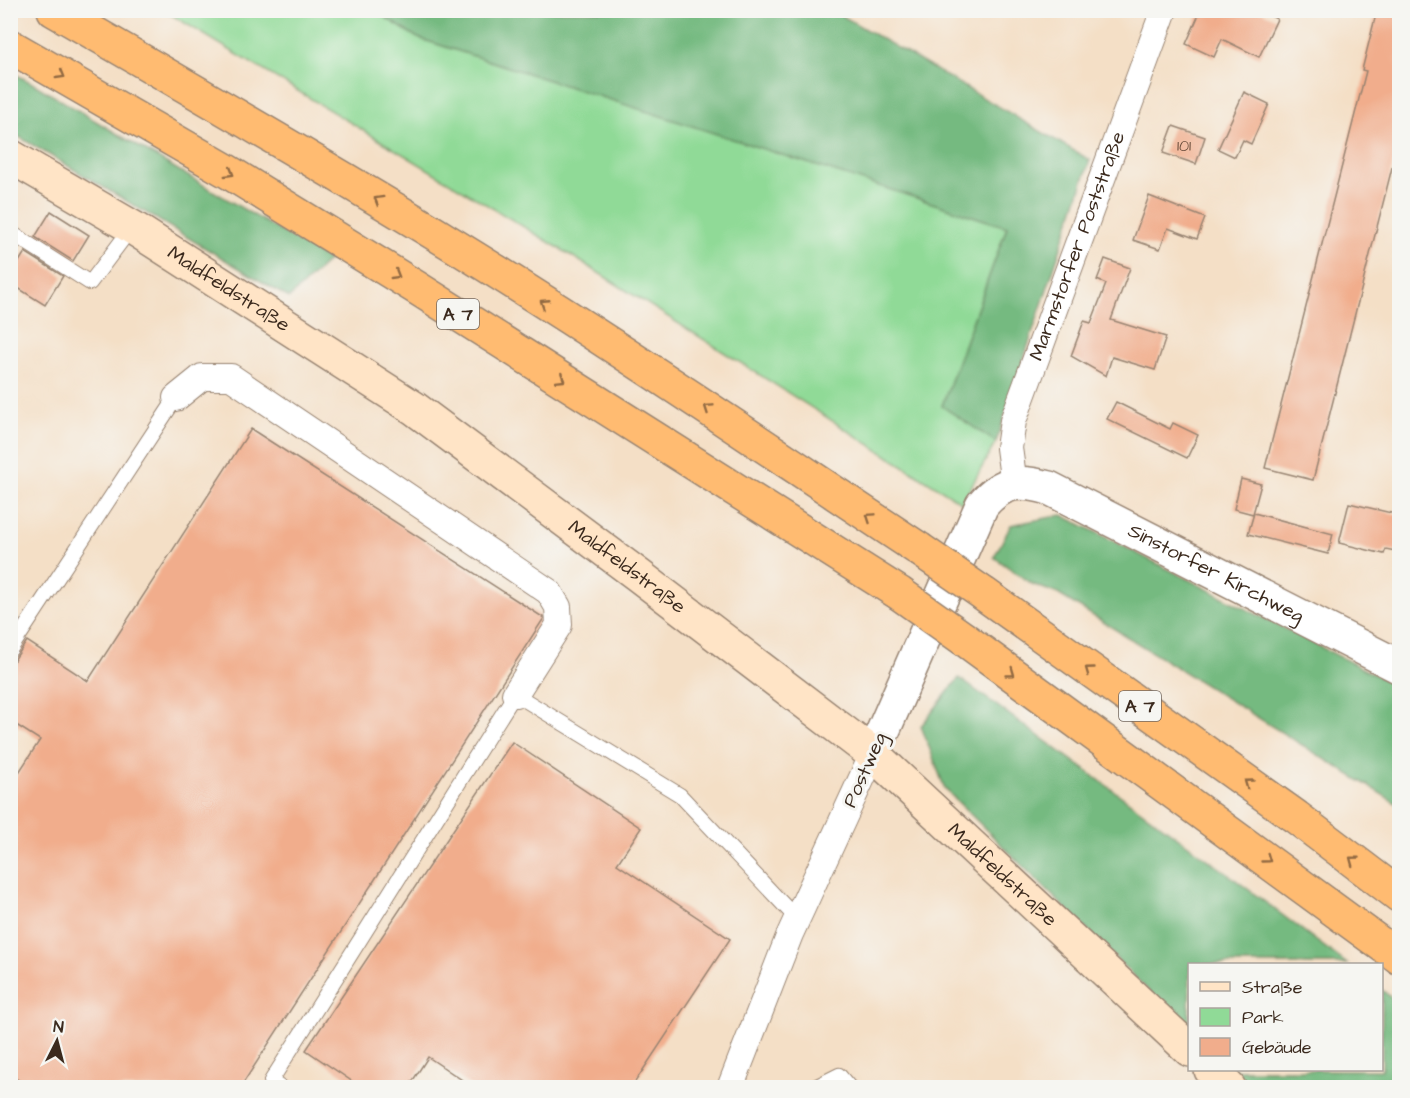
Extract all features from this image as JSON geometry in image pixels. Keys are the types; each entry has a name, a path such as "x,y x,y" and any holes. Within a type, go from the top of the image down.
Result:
{"highway":[{"name":"A 7","path":"54,10 251,123 448,242 686,394 984,594 1296,817 1400,896"},
{"name":"A 7","path":"10,46 227,171 417,288 899,593 1400,957"}],"main road":[{"name":"Maldfeldstraße","path":"10,156 132,227 414,408 638,575 873,754 1188,1048"},
{"path":"1212,1071 1229,1088"}],"street":[{"name":"Marmstorfer Poststraße","path":"1022,483 1009,448 1013,421 1164,10"},
{"path":"176,398 202,377 231,377 549,592 558,607 559,625 515,694"},
{"name":"Sinstorfer Kirchweg","path":"1022,483 1049,488 1400,667"},
{"name":"Postweg","path":"730,1088 797,919 873,754 982,505 997,490 1022,483"}],"lane":[{"path":"10,232 90,283 132,227"},
{"path":"10,650 176,398"},
{"path":"273,1085 515,694 680,795 797,919"},
{"path":"813,1088 839,1075 850,1088"}],"green space":[{"path":"165,11 375,11 418,38 1007,227 942,406 996,442 962,503 572,256"},
{"path":"375,11 834,11 1090,160 996,442 942,406 1007,227 418,38"},
{"path":"11,72 329,260 289,298 11,132"},
{"path":"1062,515 1399,687 1399,805 1058,594 1032,584 994,557 1011,525"},
{"path":"959,678 1224,871 1346,963 1188,963 1188,1030 945,789 921,726"},
{"path":"1383,991 1399,1004 1399,1087 1246,1087 1229,1071 1383,1071"}],"building":[{"path":"1201,10 1258,10 1277,19 1259,57 1222,39 1214,57 1186,44"},
{"path":"1377,10 1400,10 1400,136 1313,480 1265,468 1366,71 1362,70"},
{"path":"1244,92 1269,104 1251,144 1243,140 1235,157 1218,149"},
{"path":"1173,126 1205,137 1196,164 1163,153"},
{"path":"1149,196 1205,218 1197,239 1168,228 1160,249 1133,240"},
{"path":"51,211 89,235 73,261 35,237"},
{"path":"25,252 63,276 45,305 10,283 10,276"},
{"path":"1105,259 1130,268 1111,320 1166,337 1155,370 1112,357 1106,376 1071,356 1084,321 1091,323 1106,284 1097,280"},
{"path":"1116,402 1170,429 1173,423 1198,435 1187,458 1107,419"},
{"path":"251,429 544,618 240,1088 31,1088 10,1075 10,786 40,740 10,721 10,666 27,641 88,681"},
{"path":"1241,479 1261,484 1253,514 1234,509"},
{"path":"1349,503 1400,515 1400,552 1386,549 1384,554 1339,543"},
{"path":"1254,513 1333,534 1328,554 1248,534"},
{"path":"512,742 641,828 617,864 730,939 631,1088 474,1088 428,1057 408,1088 362,1088 306,1050"}]}
